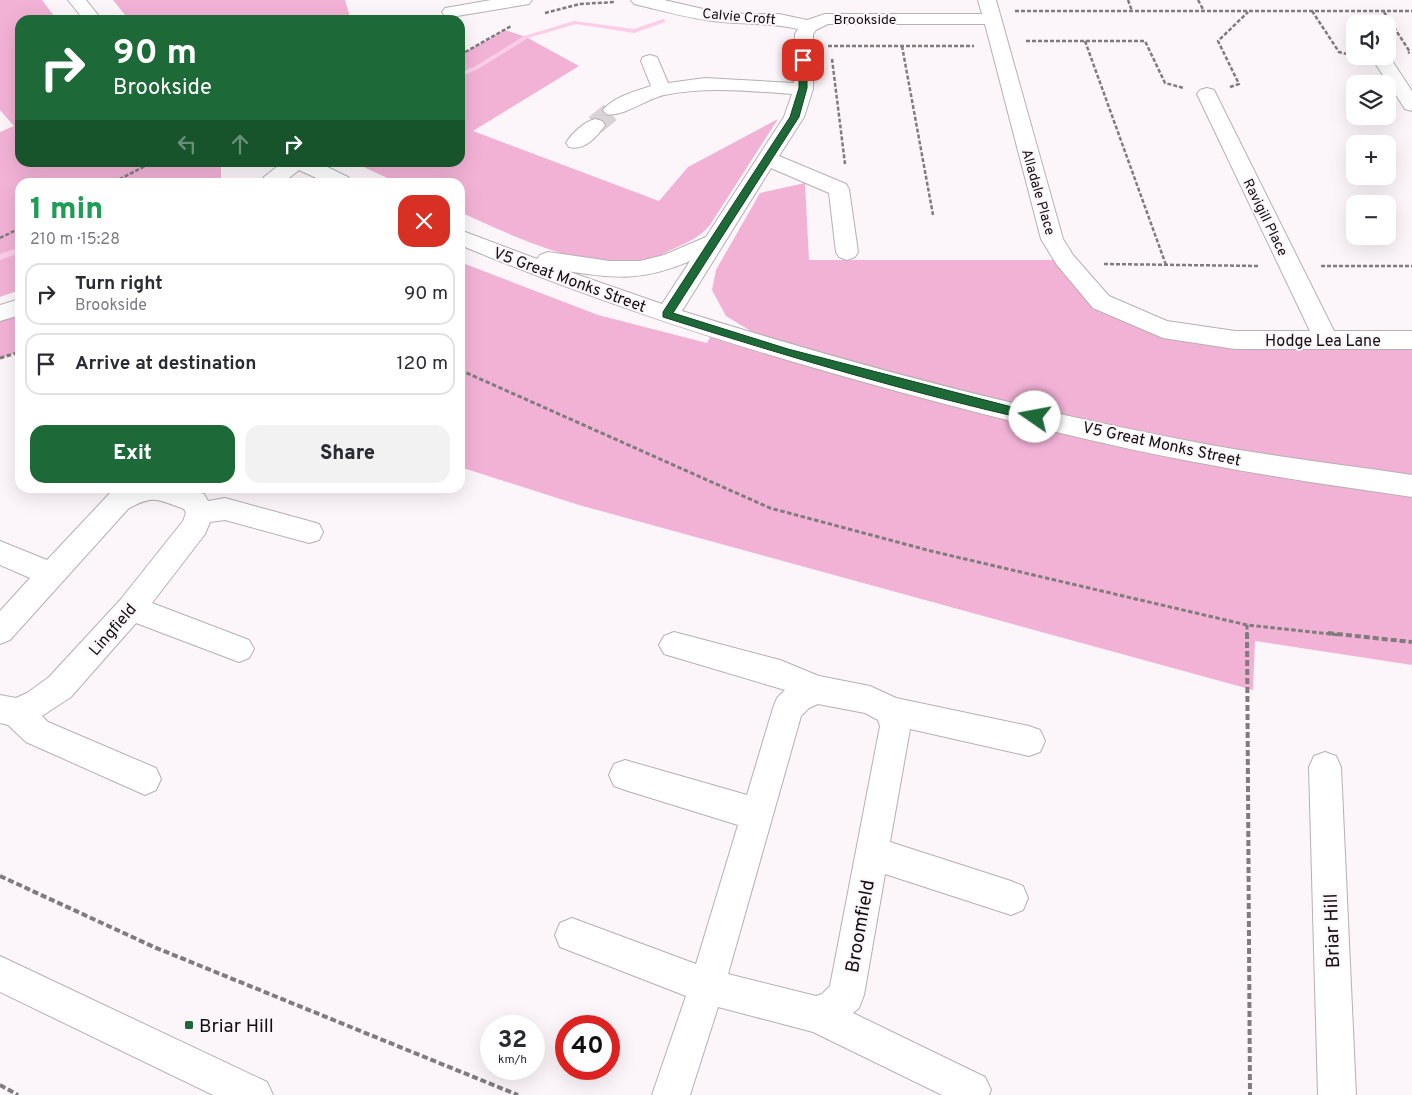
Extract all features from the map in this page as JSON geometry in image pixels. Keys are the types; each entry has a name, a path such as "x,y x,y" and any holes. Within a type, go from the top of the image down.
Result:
{"street":[{"path":"77,0 89,15"},
{"path":"451,12 523,0"},
{"name":"Calvie Croft","path":"640,0 712,16 745,19 779,19 809,26"},
{"name":"Brookside","path":"809,26 825,20 989,10"},
{"name":"Alladale Place","path":"989,10 1052,239 1068,264 1100,302 1163,329 1235,340"},
{"path":"667,315 794,117 803,88 804,34 809,26"},
{"path":"650,61 660,88"},
{"path":"1385,65 1412,105"},
{"path":"613,110 626,101 660,88 710,85 803,88"},
{"name":"Ravigill Place","path":"1207,94 1326,340"},
{"path":"576,143 595,125"},
{"path":"767,159 839,190 847,252"},
{"path":"276,178 291,167"},
{"path":"309,167 332,178"},
{"name":"V5 Great Monks Street","path":"465,239 582,286 667,315 787,353 996,408 1210,455 1412,486"},
{"path":"497,253 608,269 631,270 656,265 711,244"},
{"path":"0,313 15,308"},
{"name":"Hodge Lea Lane","path":"1235,340 1412,340"},
{"path":"0,631 119,501 134,493"},
{"path":"162,493 195,502 199,513 225,508 309,532"},
{"name":"Lingfield","path":"8,711 38,704 60,687 130,608 195,526 199,513"},
{"path":"0,553 53,575"},
{"path":"130,608 238,649"},
{"path":"674,645 780,674 817,690 870,700 891,711 1029,741"},
{"path":"671,1095 707,986 788,708 798,698 817,690"},
{"path":"8,711 37,732 146,779"},
{"name":"Broomfield","path":"816,1014 834,1008 846,994 895,726 891,711"},
{"name":"Briar Hill","path":"1325,767 1337,1095"},
{"path":"625,775 758,815"},
{"path":"872,853 1011,898"},
{"path":"572,935 707,986 798,1011 816,1014 972,1090"},
{"path":"0,974 254,1095"}],"path":[{"path":"1128,0 1132,11"},
{"path":"1198,0 1204,11"},
{"path":"989,10 1412,11"},
{"path":"1026,41 1145,41 1165,83 1207,94 1239,84 1218,41 1248,11"},
{"path":"1312,11 1339,52 1346,54"},
{"path":"1085,41 1166,265"},
{"path":"902,46 933,215"},
{"path":"832,55 848,188 839,190"},
{"path":"122,178 143,167"},
{"path":"0,238 15,230"},
{"path":"1068,264 1412,266"},
{"path":"0,358 15,354"},
{"path":"465,372 770,508 931,551 1247,625 1412,642"},
{"path":"1247,625 1250,1095"},
{"path":"0,876 154,947 518,1095"},
{"path":"0,1085 18,1095"}],"shaded area":[{"path":"0,0 42,0 53,15 15,15 15,167 221,167 221,178 15,178 15,292 0,297 0,132 14,126 0,110"},
{"path":"113,0 345,0 350,15 125,15"},
{"path":"505,30 526,37 579,66 473,131 659,201 688,167 778,119 710,225 702,233 652,259 630,263 580,258 528,242 465,214 465,178 387,178 364,167 465,167 465,52"},
{"path":"805,183 809,260 1065,260 1101,302 1163,329 1412,340 1412,665 1255,641 1253,690 579,505 465,469 465,264 598,315 707,343 714,330 784,351 726,316 712,290 716,270 760,193"},
{"path":"15,308 15,354 0,358 0,312"}],"waterway":[{"path":"465,73 526,37 576,22 634,31 663,21"},
{"path":"0,257 15,252"}],"tunnel":[{"path":"595,125 613,110"}],"place":[{"name":"Briar Hill","path":"189,1025"}],"route":[{"path":"803,60 803,88 794,117 667,315 787,353 1035,417"}]}
